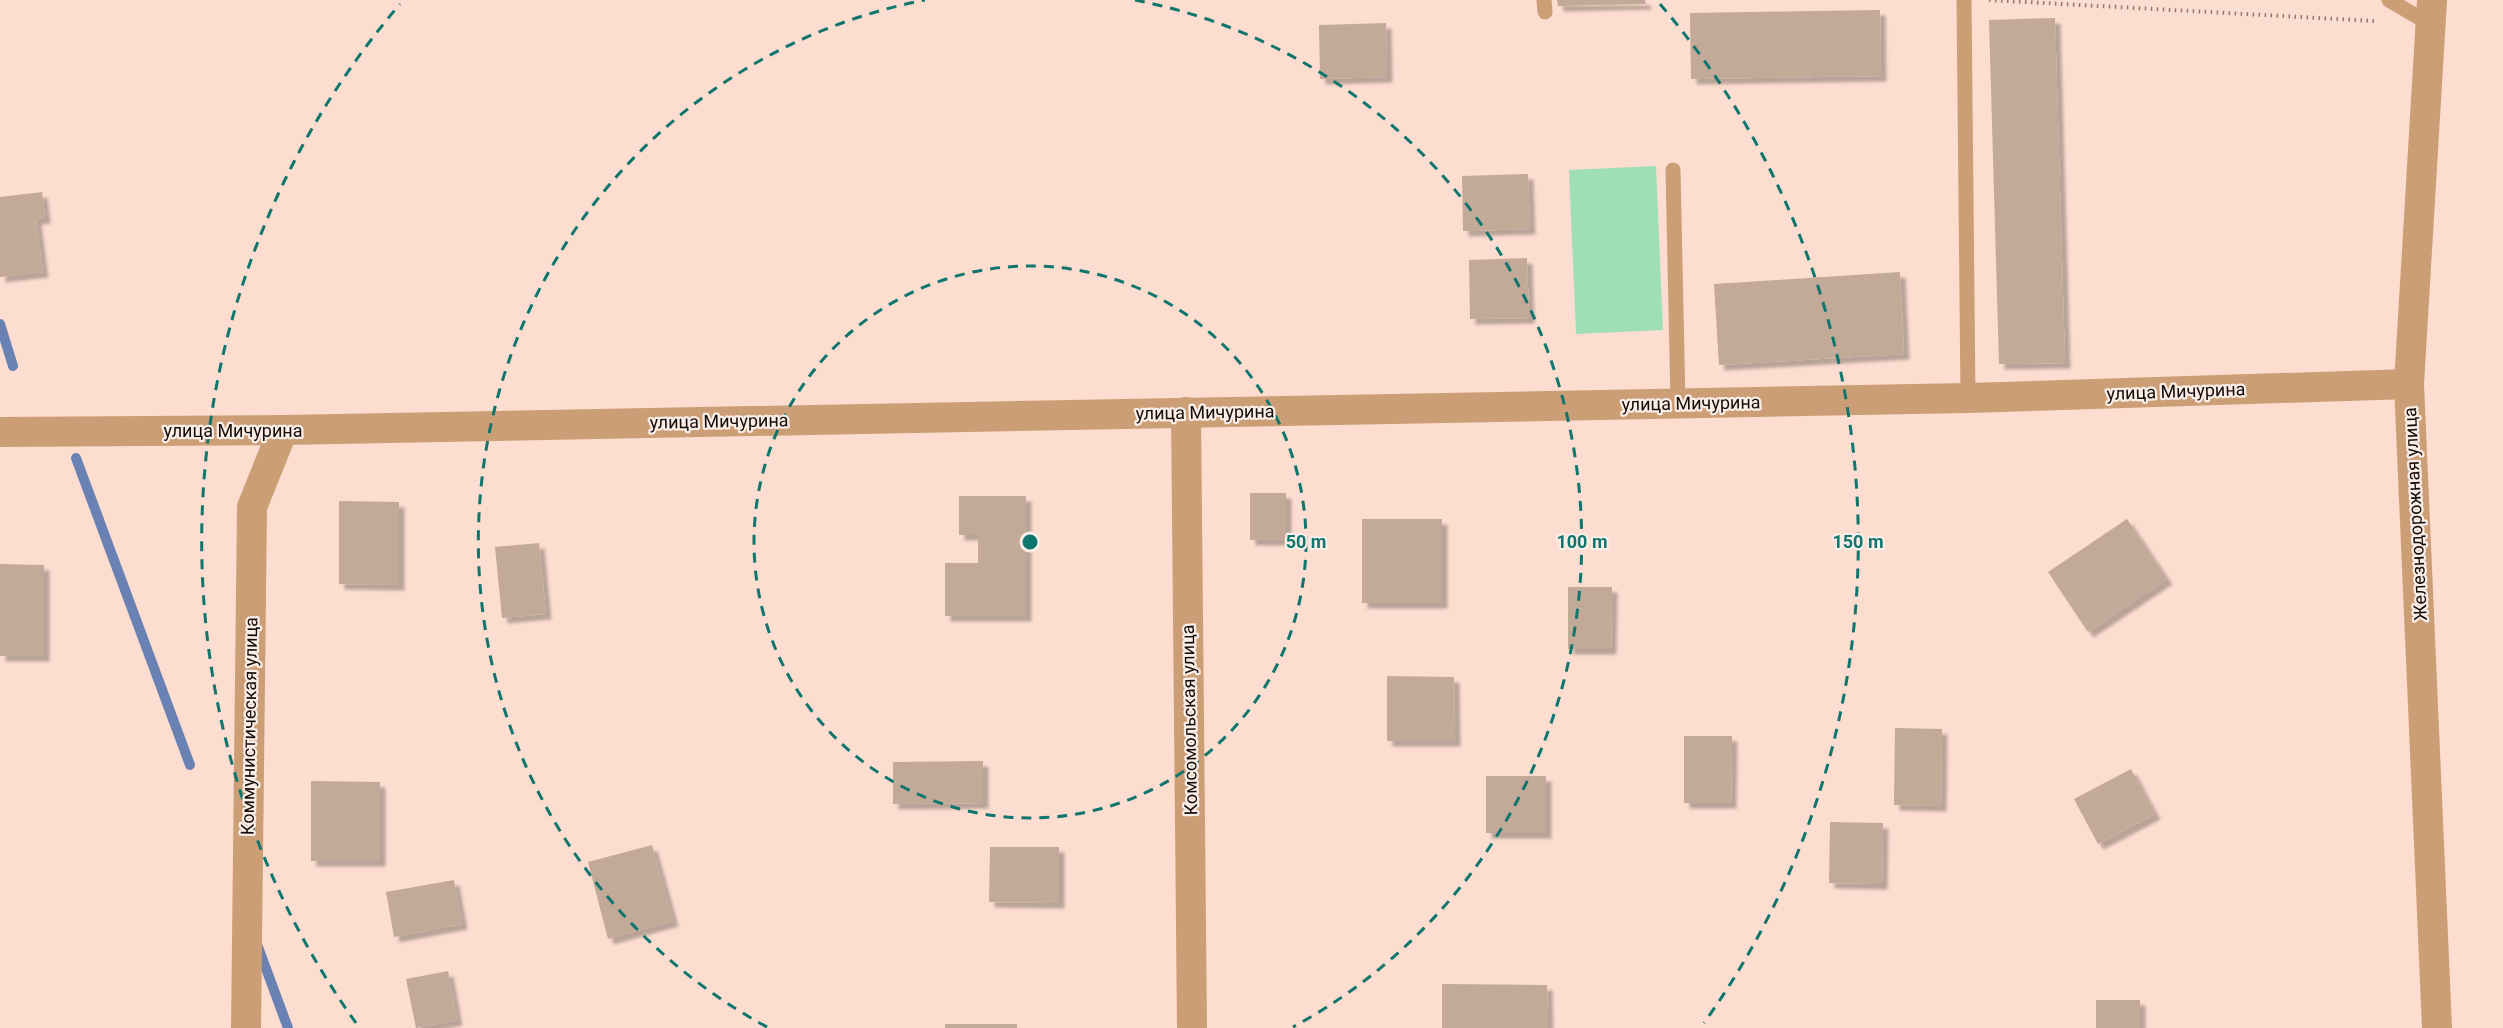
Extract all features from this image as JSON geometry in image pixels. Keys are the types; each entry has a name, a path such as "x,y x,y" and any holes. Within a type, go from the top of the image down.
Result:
{"street":[{"path":"2413,0 2431,12"},
{"name":"Железнодорожная улица","path":"2431,12 2409,384 2438,1028"},
{"name":"улица Мичурина","path":"0,432 283,430 1968,398 2409,384"},
{"name":"Комсомольская улица","path":"1186,412 1192,1028"},
{"name":"Коммунистическая улица","path":"246,1028 252,507 283,430"}],"lane":[{"path":"1964,0 1968,398"},
{"path":"2389,0 2431,12"},
{"path":"1673,170 1678,403"}],"path":[{"path":"1985,0 2431,12"}],"green space":[{"path":"1656,166 1663,330 1576,334 1569,170"}],"building":[{"path":"1557,0 1645,0 1646,4 1558,6"},
{"path":"1880,10 1881,76 1691,79 1690,13"},
{"path":"2055,18 2065,363 1999,364 1989,20"},
{"path":"1386,23 1387,77 1320,79 1319,25"},
{"path":"1528,174 1530,229 1463,231 1462,176"},
{"path":"42,192 45,218 36,219 43,272 0,277 0,197"},
{"path":"1527,258 1529,318 1470,319 1469,260"},
{"path":"1900,272 1904,354 1719,365 1714,284"},
{"path":"1250,493 1286,493 1286,540 1250,540"},
{"path":"959,496 1026,496 1026,616 945,616 945,563 978,563 978,535 959,535"},
{"path":"339,501 399,502 399,585 339,584"},
{"path":"1362,519 1442,519 1442,603 1362,603"},
{"path":"2127,519 2167,579 2088,632 2048,572"},
{"path":"539,543 546,614 502,618 495,547"},
{"path":"0,564 44,565 44,656 0,656"},
{"path":"1568,587 1612,587 1611,649 1568,649"},
{"path":"1387,676 1454,677 1455,741 1387,741"},
{"path":"1895,728 1942,729 1941,806 1894,805"},
{"path":"1684,736 1732,736 1731,803 1684,803"},
{"path":"983,761 983,803 893,804 893,762"},
{"path":"2131,769 2155,814 2098,844 2074,799"},
{"path":"1486,776 1546,776 1546,833 1486,833"},
{"path":"311,781 380,782 380,861 311,861"},
{"path":"1830,822 1883,823 1882,884 1829,883"},
{"path":"652,845 673,921 608,939 588,862"},
{"path":"990,847 1059,847 1059,903 989,902"},
{"path":"454,880 462,924 394,937 386,892"},
{"path":"448,971 457,1020 416,1028 406,979"},
{"path":"1442,984 1547,985 1548,1028 1442,1028"},
{"path":"2096,1000 2140,1000 2140,1028 2096,1028"},
{"path":"945,1024 1017,1024 1017,1028 945,1028"}],"waterway":[{"path":"0,324 13,366"},
{"path":"76,458 190,765"},
{"path":"258,947 288,1028"}]}
